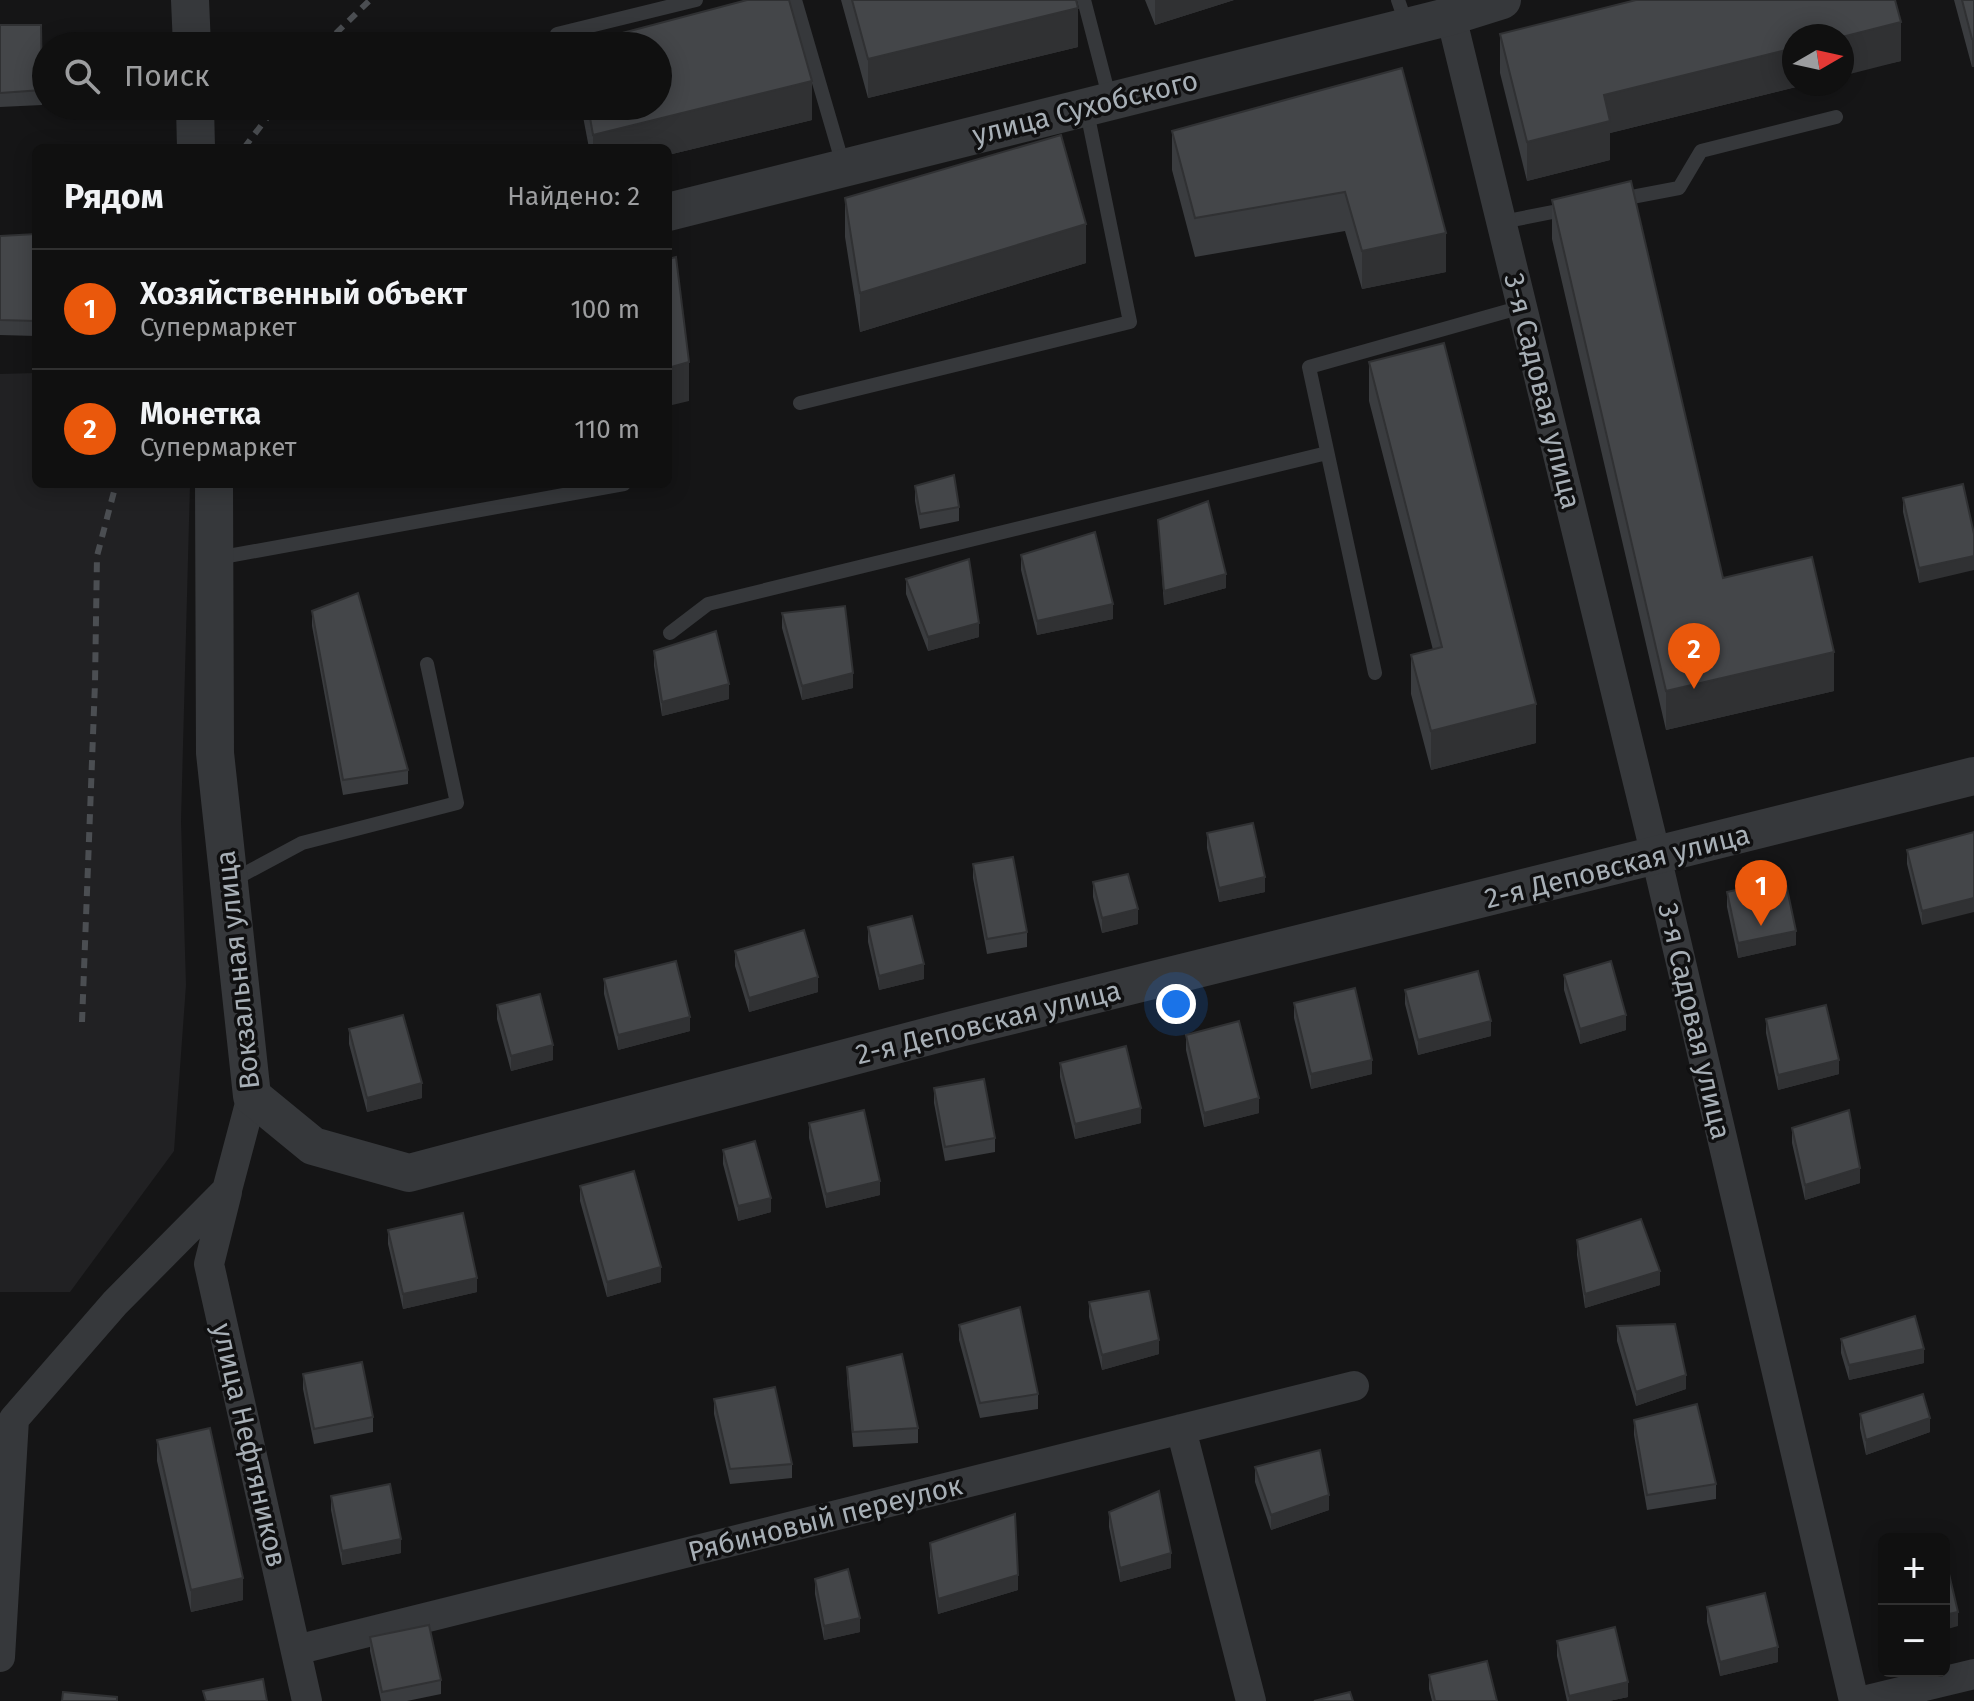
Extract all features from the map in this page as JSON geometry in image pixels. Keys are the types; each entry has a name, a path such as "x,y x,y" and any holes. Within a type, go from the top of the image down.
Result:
{"street":[{"path":"190,0 191,32"},
{"name":"улица Сухобского","path":"672,211 1098,104 1403,13 1451,16 1502,0"},
{"name":"3-я Садовая улица","path":"1451,16 1656,856 1854,1701"},
{"path":"195,120 196,144"},
{"name":"Вокзальная улица","path":"0,1657 14,1419 115,1303 227,1190 252,1096 215,753 214,488"},
{"name":"2-я Деповская улица","path":"252,1096 313,1146 409,1173 960,1028 1974,776"},
{"name":"улица Нефтяников","path":"227,1190 209,1264 307,1701"},
{"name":"Рябиновый переулок","path":"296,1650 1354,1386"},
{"path":"1181,1429 1251,1701"},
{"path":"1863,1701 1974,1674"}],"lane":[{"path":"565,32 696,0"},
{"path":"795,0 844,168"},
{"path":"800,403 1130,322 1084,0"},
{"path":"1502,222 1679,188 1701,151 1836,117"},
{"path":"1375,673 1309,367 1522,307"},
{"path":"670,633 708,604 1327,453"},
{"path":"213,559 602,488"},
{"path":"229,882 302,843 457,803 427,664"}],"shaded area":[{"path":"32,373 32,488 190,488 181,821 186,985 174,1151 70,1292 0,1292 0,374"}],"building":[{"path":"747,0 789,0 812,81 672,116 672,32 626,32"},
{"path":"852,0 1076,0 1078,8 868,59"},
{"path":"1636,0 1895,0 1901,22 1854,34 1854,24 1782,24 1782,51 1604,95 1610,121 1527,142 1500,34"},
{"path":"1962,0 1974,0 1974,39 1972,39"},
{"path":"0,25 41,25 41,32 32,32 32,91 0,93"},
{"path":"1402,68 1446,233 1362,251 1345,192 1195,218 1172,131"},
{"path":"590,120 654,120 593,135"},
{"path":"1061,135 1086,224 860,293 845,198"},
{"path":"1631,181 1723,578 1812,557 1834,652 1666,691 1552,200"},
{"path":"32,234 32,321 0,320 0,236"},
{"path":"676,257 689,362 672,367 672,258"},
{"path":"1444,343 1536,704 1431,731 1411,655 1442,647 1369,362"},
{"path":"954,475 959,507 920,514 915,486"},
{"path":"1963,484 1974,534 1974,556 1919,568 1903,498"},
{"path":"1208,501 1226,574 1164,591 1158,520"},
{"path":"1095,532 1113,604 1037,621 1021,555"},
{"path":"969,559 979,623 928,637 906,579"},
{"path":"358,593 408,770 343,780 312,611"},
{"path":"845,606 853,673 802,686 782,613"},
{"path":"716,631 729,684 662,702 654,651"},
{"path":"1253,823 1265,877 1219,888 1207,833"},
{"path":"1974,832 1974,898 1922,911 1907,850"},
{"path":"1013,857 1027,932 987,939 973,864"},
{"path":"1128,874 1138,909 1102,918 1093,882"},
{"path":"1785,879 1796,931 1738,943 1727,892"},
{"path":"912,916 924,964 879,976 868,927"},
{"path":"804,930 818,977 749,998 735,951"},
{"path":"676,961 690,1017 618,1035 604,979"},
{"path":"1611,961 1626,1015 1580,1029 1564,975"},
{"path":"1478,971 1491,1021 1418,1040 1405,990"},
{"path":"1355,988 1372,1060 1311,1074 1294,1003"},
{"path":"540,994 553,1045 511,1056 497,1005"},
{"path":"1826,1005 1839,1060 1778,1075 1766,1019"},
{"path":"403,1015 422,1083 367,1098 349,1029"},
{"path":"1239,1021 1259,1098 1204,1113 1186,1035"},
{"path":"1126,1046 1141,1108 1075,1124 1060,1063"},
{"path":"984,1079 995,1138 945,1147 934,1088"},
{"path":"864,1110 880,1181 826,1194 809,1123"},
{"path":"1849,1110 1860,1168 1805,1185 1792,1128"},
{"path":"755,1141 771,1198 738,1206 723,1150"},
{"path":"634,1171 661,1267 607,1282 580,1186"},
{"path":"463,1213 477,1278 403,1294 388,1230"},
{"path":"1641,1219 1660,1271 1585,1294 1577,1240"},
{"path":"1149,1291 1159,1340 1102,1355 1089,1302"},
{"path":"1020,1307 1038,1394 980,1403 959,1325"},
{"path":"1915,1316 1924,1349 1849,1365 1841,1339"},
{"path":"1675,1324 1686,1375 1636,1392 1617,1326"},
{"path":"902,1354 918,1428 853,1432 847,1367"},
{"path":"362,1362 373,1417 314,1429 303,1374"},
{"path":"775,1387 792,1464 730,1469 714,1399"},
{"path":"1923,1394 1930,1418 1866,1440 1860,1414"},
{"path":"1697,1404 1716,1484 1647,1495 1634,1420"},
{"path":"210,1428 243,1578 191,1590 157,1440"},
{"path":"1320,1450 1329,1495 1271,1515 1255,1467"},
{"path":"390,1484 401,1539 342,1551 331,1496"},
{"path":"1159,1491 1171,1553 1120,1568 1109,1512"},
{"path":"1015,1514 1018,1575 938,1599 930,1543"},
{"path":"848,1569 860,1618 824,1626 815,1579"},
{"path":"1950,1578 1958,1612 1950,1614"},
{"path":"1765,1593 1778,1647 1720,1662 1707,1607"},
{"path":"429,1625 441,1680 382,1692 370,1637"},
{"path":"1615,1627 1628,1682 1569,1696 1557,1641"},
{"path":"1487,1661 1497,1701 1435,1701 1429,1675"},
{"path":"263,1679 267,1701 206,1701 203,1691"},
{"path":"63,1692 117,1697 117,1701 62,1701"},
{"path":"1350,1692 1353,1701 1314,1701"}],"railway":[{"path":"337,32 370,0"},
{"path":"247,144 265,120"},
{"path":"82,1022 97,556 115,488"}],"place":[{"name":"Монетка","path":"1694,689"},
{"name":"Хозяйственный объект","path":"1761,926"}]}
